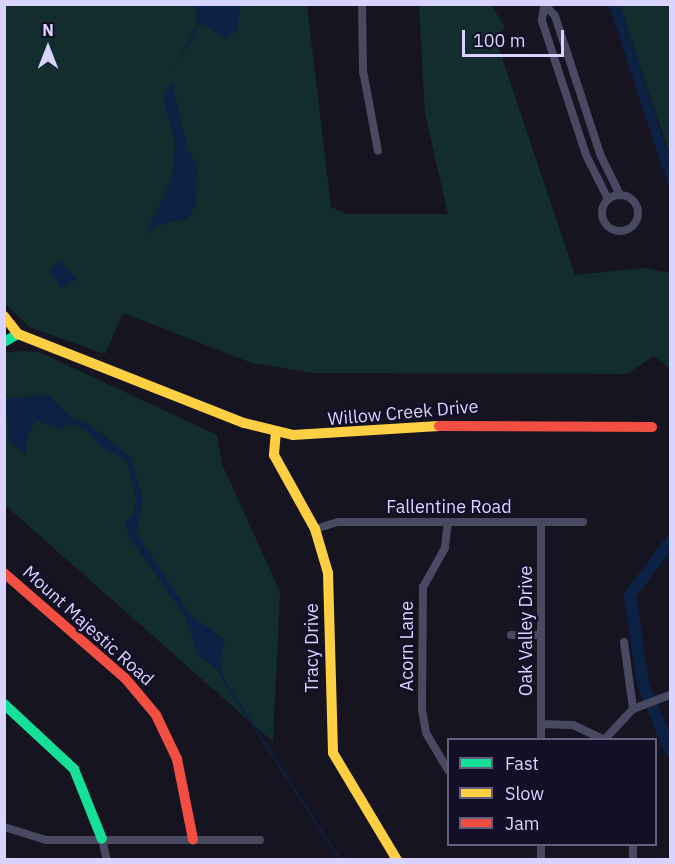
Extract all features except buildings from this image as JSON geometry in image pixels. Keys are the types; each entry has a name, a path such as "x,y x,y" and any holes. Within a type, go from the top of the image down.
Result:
{"street":[{"path":"362,4 363,71 378,151"},
{"path":"544,5 555,16 600,154 620,195 634,203 637,219 632,227 609,228 603,213 608,200 620,195"},
{"path":"544,5 542,21 586,155 608,200"},
{"path":"4,316 18,334 4,342"},
{"name":"Willow Creek Drive","path":"18,334 276,432 340,437 486,422 652,428"},
{"name":"Tracy Drive","path":"276,432 274,455 315,530 328,573 333,753 397,860"},
{"name":"Fallentine Road","path":"315,530 338,522 584,522"},
{"name":"Acorn Lane","path":"447,768 426,733 422,710 423,587 446,548 448,522"},
{"name":"Oak Valley Drive","path":"541,522 541,738"},
{"name":"Mount Majestic Road","path":"4,573 125,678 156,715 177,759 193,839"},
{"path":"511,635 541,635"},
{"path":"624,642 635,707"},
{"path":"606,738 635,707 658,698 670,697"},
{"path":"4,704 74,769 102,839 107,860"},
{"path":"541,724 573,724 603,738"},
{"path":"4,827 33,838 260,840"}],"green space":[{"path":"5,5 307,5 331,207 346,214 448,214 425,114 419,5 491,5 505,27 496,40 575,275 644,268 670,273 670,369 654,356 627,374 314,373 252,363 123,313 105,354 29,327 5,304"},
{"path":"620,5 670,5 670,156"},
{"path":"39,352 217,435 222,464 280,592 273,742 5,505 5,353"}],"water":[{"path":"195,5 241,5 237,31 226,39 201,23 173,70 197,24"},
{"path":"609,5 620,5 670,159 670,190"},
{"path":"172,82 187,148 197,165 196,207 186,219 156,226 145,236 172,178 175,142 163,99"},
{"path":"61,261 76,279 61,288 49,269"},
{"path":"49,395 71,418 92,426 131,458 143,498 136,532 190,615 225,640 220,662 225,684 214,666 198,656 186,618 132,541 124,523 134,513 136,497 127,461 99,445 87,430 71,424 60,429 37,421 28,433 26,455 9,441 5,398"}],"waterway":[{"path":"670,542 630,595 643,684 670,750"},
{"path":"225,682 340,860"}],"traffic: fast":[{"path":"4,342 18,334"},
{"path":"4,704 74,769 102,839"}],"traffic: slow":[{"path":"4,316 18,334 244,423 293,435 439,426"},
{"path":"276,431 274,455 315,529 328,573 333,753 397,860"}],"traffic: jam":[{"path":"439,426 652,427"},
{"path":"4,573 125,678 156,715 177,759 193,839"}]}
